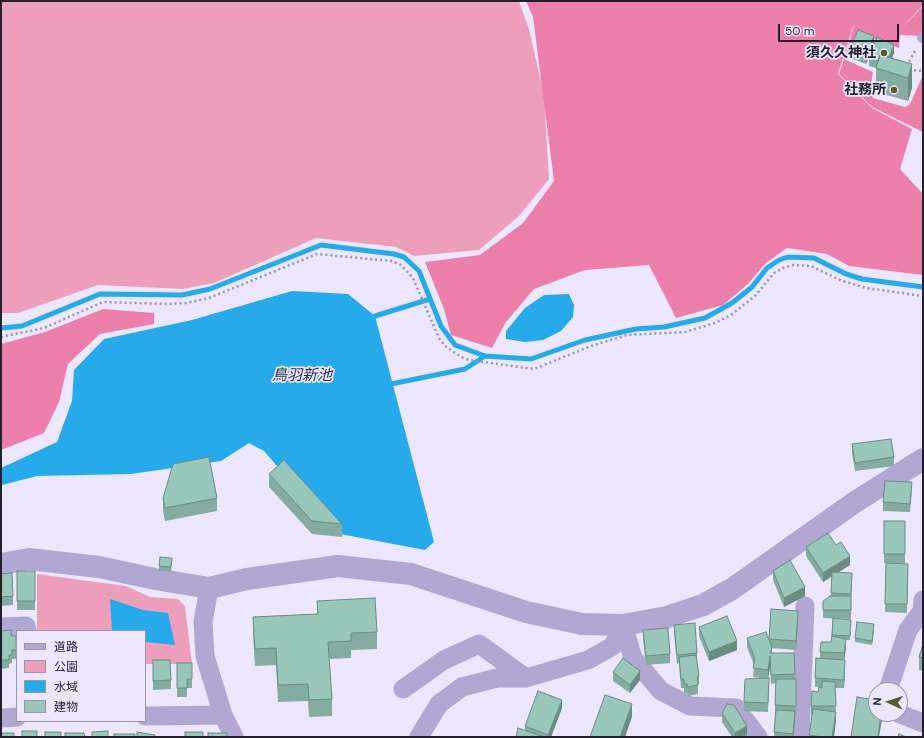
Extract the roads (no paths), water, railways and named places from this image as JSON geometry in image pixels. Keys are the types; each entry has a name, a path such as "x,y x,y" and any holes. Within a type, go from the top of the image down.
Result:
{"street":[{"path":"1,564 29,559 99,567 155,579 209,588 247,579 338,566 411,574 526,612 582,624 623,625 667,617 703,606 732,589 855,502 923,459"},
{"path":"209,588 203,622 205,656 223,714 234,737"},
{"path":"891,682 908,630 922,611 923,600"},
{"path":"800,737 805,606"},
{"path":"418,737 439,704 462,687 497,678 526,678 588,660 613,646 623,625"},
{"path":"623,625 633,658 661,691 690,706 736,708 758,737"},
{"path":"1,627 26,626 27,630"},
{"path":"402,689 444,660 479,644 526,678"},
{"path":"146,716 223,714"},
{"path":"1,718 16,717"},
{"path":"908,717 923,723"}],"water":[{"name":"鳥羽新池","path":"292,291 348,294 375,316 434,542 425,550 335,533 264,451 249,443 221,461 131,474 37,476 2,485 1,468 57,442 72,401 74,370 104,339 192,320"},
{"path":"569,294 574,305 573,317 561,331 543,340 525,342 506,339 506,331 525,308 544,295"},
{"path":"110,599 143,610 168,613 175,645 146,642 146,630 112,630"}],"waterway":[{"path":"1,328 22,326 100,294 182,295 210,289 321,245 394,254 404,257 419,271 441,326 455,345 485,356 531,359 585,340 636,329 664,327 705,318 732,303 752,287 767,268 779,260 788,257 814,258 846,274 862,279 923,287"},
{"path":"375,316 430,299"},
{"path":"391,384 465,369 485,356"}],"place":[{"name":"須久久神社","path":"884,53"},
{"name":"社務所","path":"894,90"}]}
